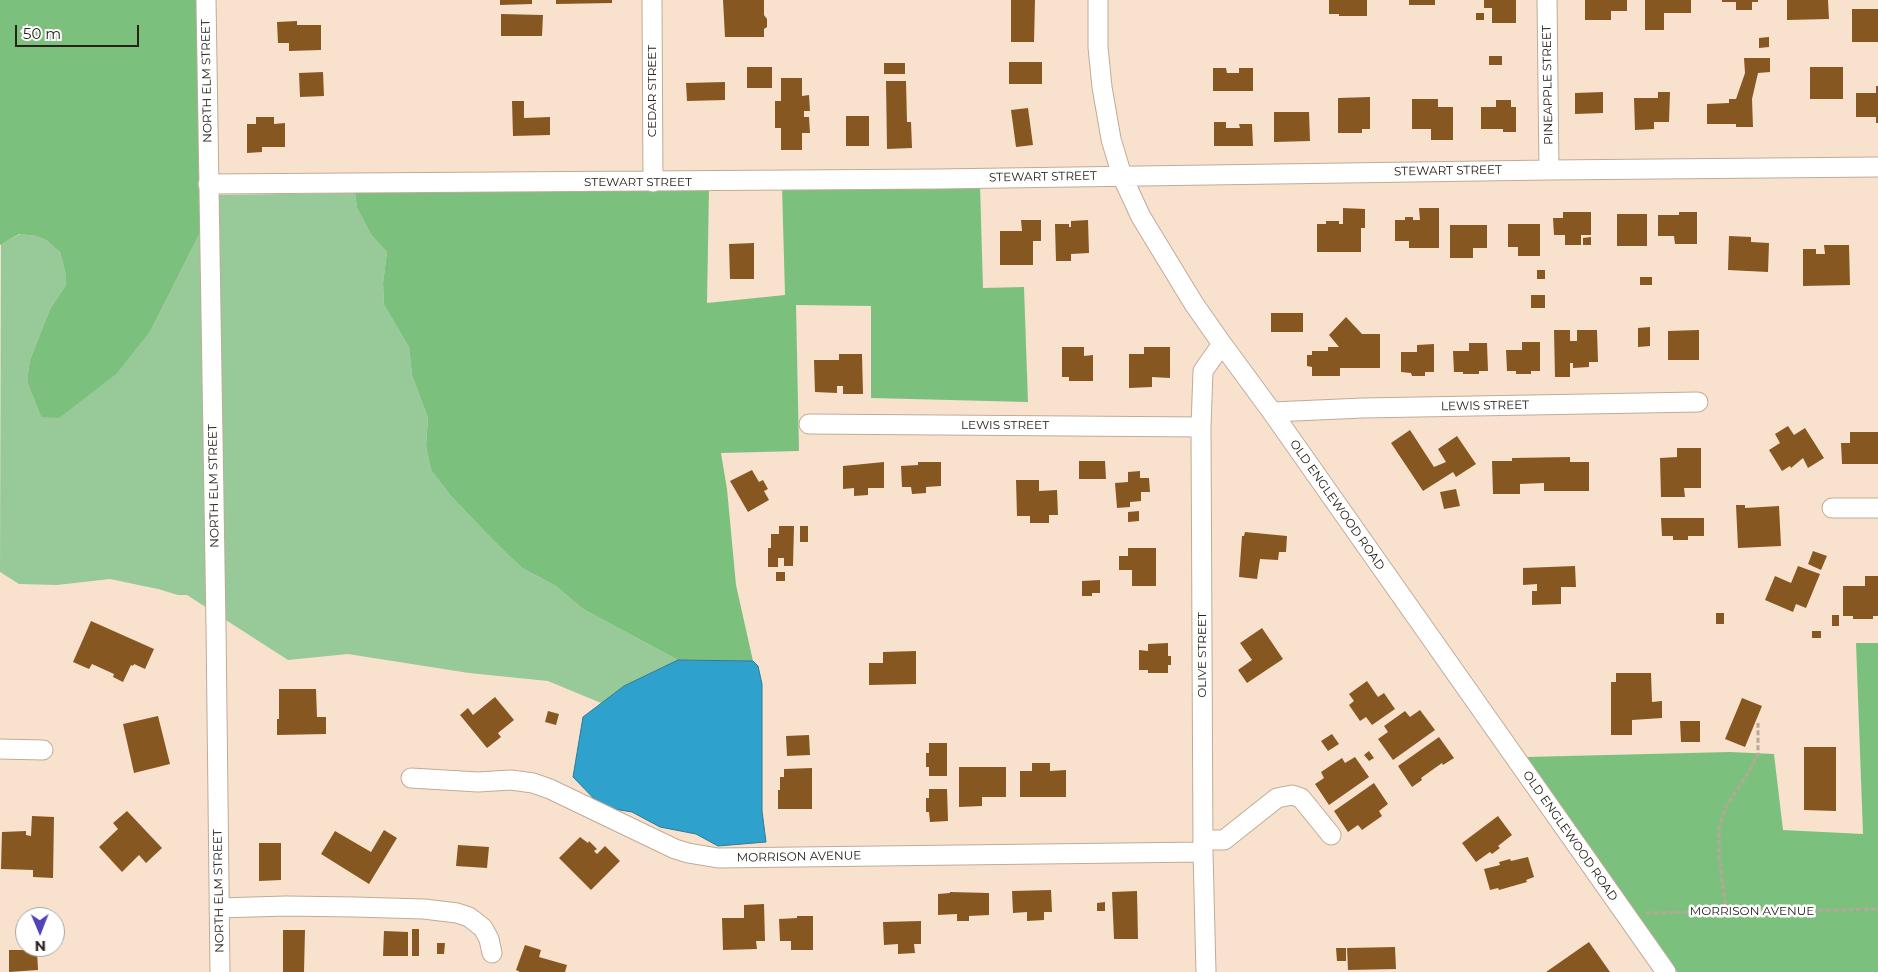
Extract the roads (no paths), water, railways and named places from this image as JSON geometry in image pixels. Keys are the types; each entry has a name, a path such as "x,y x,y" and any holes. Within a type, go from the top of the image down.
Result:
{"street":[{"name":"NORTH ELM STREET","path":"206,0 220,972"},
{"name":"CEDAR STREET","path":"652,0 653,182"},
{"name":"OLD ENGLEWOOD ROAD","path":"1098,0 1098,47 1102,87 1111,139 1122,176 1141,217 1194,304 1666,972"},
{"name":"PINEAPPLE STREET","path":"1547,0 1549,170"},
{"name":"STEWART STREET","path":"208,184 653,182 1878,167"},
{"name":"OLIVE STREET","path":"1206,972 1203,846 1201,426 1203,371 1222,344"},
{"name":"LEWIS STREET","path":"1272,412 1373,408 1698,402"},
{"name":"LEWIS STREET","path":"809,424 1201,426"},
{"path":"1832,508 1878,508"},
{"path":"0,749 44,750"},
{"name":"MORRISON AVENUE","path":"411,778 478,782 511,780 533,783 550,789 675,849 718,858 1203,846 1224,840 1277,798 1292,795 1301,798 1331,835"},
{"path":"219,908 286,906 424,909 457,913 469,917 483,928 489,939 492,953"}],"water":[{"path":"678,660 753,661 758,666 762,684 762,811 766,842 718,846 696,834 660,827 632,812 602,807 573,777 583,717 624,686"}]}
